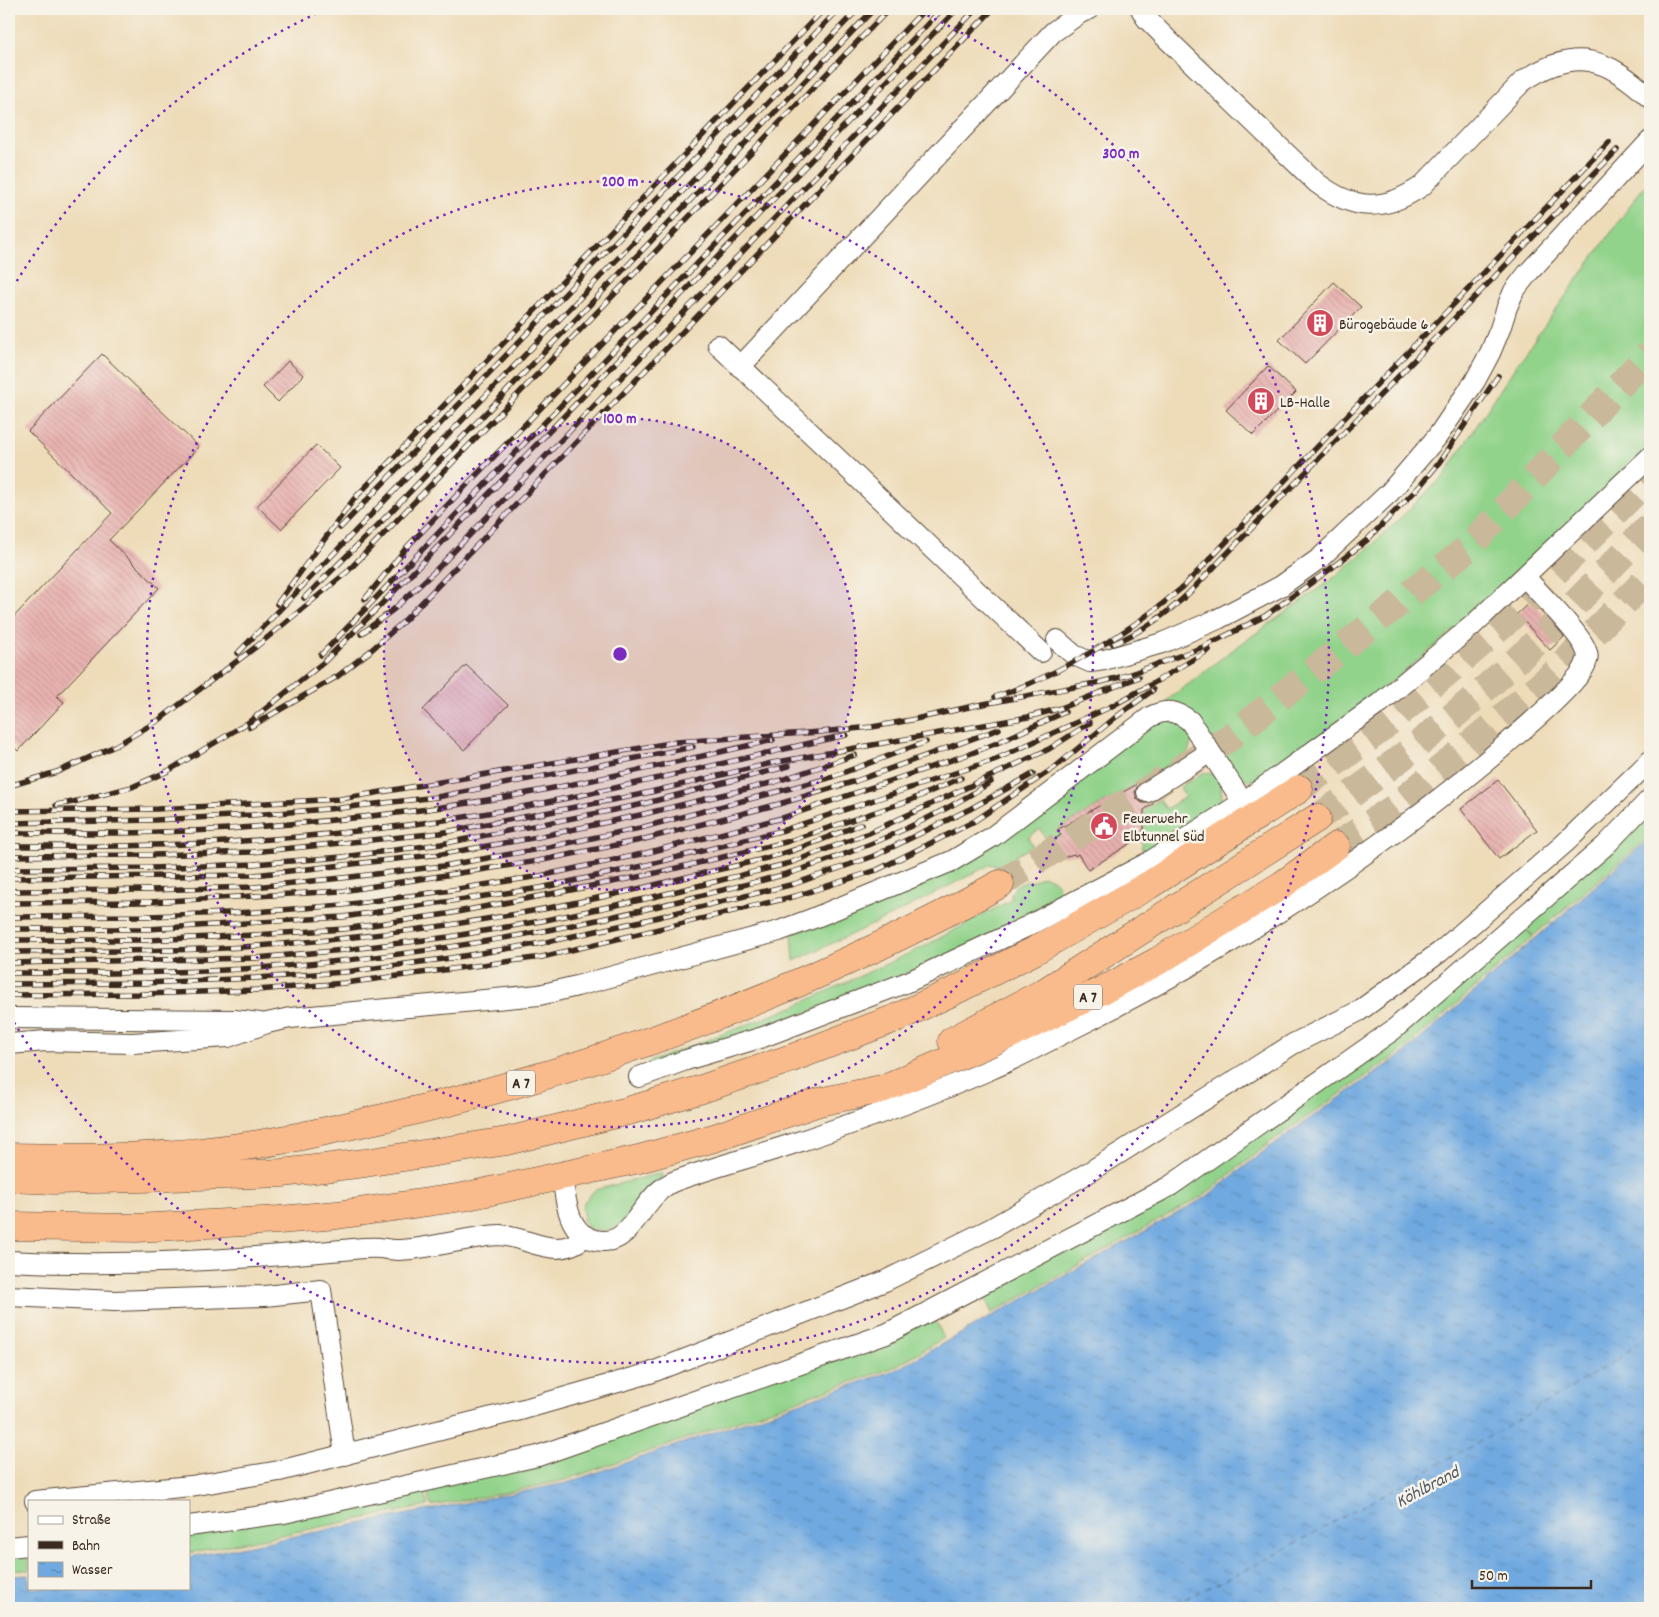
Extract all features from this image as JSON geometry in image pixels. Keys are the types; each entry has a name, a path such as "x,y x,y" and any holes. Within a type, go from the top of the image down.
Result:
{"highway":[{"name":"A 7","path":"9,1178 54,1180 122,1179 254,1174 365,1163 507,1141 628,1111 702,1089 792,1058 896,1018 994,972 1157,880 1299,789"},
{"name":"A 7","path":"819,1102 878,1072 966,1035 1043,993 1317,818"},
{"name":"A 7","path":"9,1226 136,1228 337,1215 463,1197 638,1159 714,1138 819,1102 882,1089 979,1048 1111,986 1220,924 1282,885 1336,846"},
{"name":"A 7","path":"9,1157 118,1157 168,1154 259,1144 428,1108 561,1072 694,1026 839,966 906,934 1000,884"},
{"name":"A 7","path":"168,1154 365,1163"}],"lane":[{"path":"740,367 1053,32 1080,13 1090,9"},
{"path":"1141,9 1146,18 1168,40 1317,183 1332,194 1348,202 1361,204 1386,203 1406,197 1422,186 1522,82 1539,70 1559,63 1582,60 1604,64 1635,83 1650,98"},
{"path":"718,346 1049,646 1090,662 1104,660 1162,643 1218,619 1273,590 1320,558 1390,492 1438,437 1474,381 1490,353 1500,329 1506,307 1514,291 1528,273 1650,141"},
{"path":"639,1077 686,1060 763,1037 910,981 1028,926 1149,862 1243,802 1380,703 1474,625 1650,457"},
{"path":"562,1175 568,1214 576,1227 593,1240 609,1241 623,1235 650,1199 671,1182 796,1143 887,1111 990,1070 1160,984 1255,929 1338,874 1458,784 1531,723 1584,669 1587,655 1581,640 1525,577"},
{"path":"9,1044 46,1041 132,1043 228,1037 267,1023 290,1018 539,995 779,931 960,856 992,837 1127,734 1158,713 1165,711 1182,715 1190,721 1243,802"},
{"path":"1147,792 1210,752"},
{"path":"45,1500 191,1486 278,1471 524,1409 650,1373 774,1326 884,1281 992,1228 1091,1171 1294,1044 1359,1011 1440,952 1565,843 1650,761"},
{"path":"190,1526 284,1513 538,1456 886,1334 1170,1186 1202,1164 1392,1030 1606,845 1650,799"},
{"path":"9,1018 234,1020 267,1023"},
{"path":"9,1261 85,1264 250,1259 354,1249 379,1248 397,1250 435,1246 499,1235 516,1238 547,1248 559,1248 575,1244 586,1236"},
{"path":"9,1296 114,1301 265,1296 321,1290 344,1454"},
{"path":"9,1547 28,1545"}],"green space":[{"path":"1650,178 1650,447 1504,586 1388,685 1316,741 1260,780 1248,780 1237,776 1179,704 1166,701 1227,654 1332,579 1371,546 1444,476 1517,364"},
{"path":"1166,720 1179,723 1192,740 1188,753 1058,829 1061,835 1048,842 1040,829 1028,837 1033,846 1015,856 1017,860 1004,868 1002,865 998,867 991,864 895,914 794,961 792,934 876,901 1152,724"},
{"path":"1204,772 1216,775 1221,790 1220,806 1145,853 1139,838 1144,825 1140,812 1160,799 1166,809 1185,797 1180,787"},
{"path":"1650,802 1650,836 1533,936 1521,922"},
{"path":"1044,876 1052,879 1059,888 1058,900 938,961 804,1014 648,1068 647,1063 793,1007 923,947 1011,900 1011,893 1014,887"},
{"path":"1520,924 1533,937 1401,1052 1268,1144 1204,1195 992,1313 981,1290 1172,1190"},
{"path":"661,1173 662,1177 645,1191 621,1224 609,1230 599,1231 590,1229 582,1220 584,1219 582,1209 584,1202 595,1190"},
{"path":"932,1314 944,1338 892,1368 565,1480 431,1506 425,1484"},
{"path":"422,1485 428,1506 190,1553 190,1531"},
{"path":"28,1551 28,1570 9,1571 9,1553"}],"water":[{"name":"Köhlbrand","path":"1650,838 1650,1608 9,1608 9,1576 28,1575 28,1590 190,1590 190,1557 566,1483 895,1370 1206,1197 1269,1147 1403,1054"}],"building":[{"name":"Bürogebäude 6","path":"1334,282 1361,307 1305,364 1279,340"},
{"path":"102,354 199,447 109,540 159,588 57,696 64,702 18,751 9,742 9,622 112,513 28,431"},
{"path":"288,361 303,375 278,402 263,387"},
{"name":"LB-Halle","path":"1268,366 1296,392 1253,435 1226,410"},
{"path":"316,445 340,468 281,529 257,506"},
{"path":"1531,601 1564,637 1550,650 1517,614"},
{"path":"466,665 508,705 464,750 423,710"},
{"path":"1498,780 1537,830 1499,859 1461,809"},
{"name":"Feuerwehr Elbtunnel Süd","path":"1139,783 1135,792 1137,799 1142,803 1154,803 1144,810 1144,829 1139,838 1088,870 1078,854 1064,857 1060,854 1055,845 1055,839 1061,835 1057,830"}],"ferry route":[{"path":"1165,1608 1252,1567 1503,1429 1618,1359 1650,1333"}],"tunnel":[{"path":"1000,884 1229,738 1468,548 1650,353"},
{"path":"1299,789 1377,732 1505,623 1650,477"},
{"path":"1317,818 1399,759 1503,673 1544,635 1650,526"},
{"path":"1336,846 1394,808 1555,673 1650,576"}],"railway":[{"path":"277,604 354,499 824,9"},
{"path":"340,528 839,9"},
{"path":"238,653 858,9"},
{"path":"304,598 380,523 874,9"},
{"path":"9,786 57,772 115,746 159,720 257,646 347,572 889,9"},
{"path":"365,599 407,547 925,9"},
{"path":"321,655 942,9"},
{"path":"56,805 132,787 168,771 249,722 324,662 957,9"},
{"path":"361,634 394,609 434,572 976,9"},
{"path":"250,727 338,676 404,621 993,9"},
{"path":"995,697 1020,688 1070,664 1118,636 1183,587 1609,142"},
{"path":"1113,644 1154,621 1190,592 1617,150"},
{"path":"9,811 157,809 340,799 676,742 872,727 1128,675 1203,647 1265,616 1367,540 1420,486 1438,464 1498,376"},
{"path":"9,929 148,929 343,917 540,888 643,866 784,830 994,760 1110,707 1209,650"},
{"path":"9,856 253,852 440,833 638,795 772,763 1028,717 1061,708 1139,677"},
{"path":"9,995 144,994 257,990 345,983 542,957 796,896 877,870 973,822 1054,768 1116,717 1153,690"},
{"path":"9,917 149,916 255,912 343,905 540,876 642,854 782,818 972,753 1065,712"},
{"path":"9,963 256,958 344,950 449,937 541,921 645,899 790,863 869,833 1049,749 1090,723"},
{"path":"9,903 150,902 342,891 538,861 641,840 779,804 856,781 999,729"},
{"path":"9,846 190,844 332,834 403,826 489,813 592,793 846,735"},
{"path":"9,833 192,831 396,813 538,791 773,740"},
{"path":"9,891 254,887 443,866 640,828 829,778 926,742"},
{"path":"9,823 155,820 340,808 437,797 693,747"},
{"path":"9,878 254,875 442,854 538,837 640,815 775,782 855,755"},
{"path":"9,869 152,868 253,864 342,857 441,844 639,805 789,766"},
{"path":"9,984 145,983 345,972 451,958 542,943 794,884 874,856 970,809 1033,774"},
{"path":"9,940 147,940 255,935 344,929 447,914 643,876 786,842 911,800 961,778"},
{"path":"9,973 165,972 314,964 425,951 535,932 645,909 793,872 845,854 920,822 991,782"},
{"path":"9,952 164,950 257,946 366,936 474,921 581,902 776,856 862,824"}],"place":[{"name":"Bürogebäude 6","path":"1320,323"},
{"name":"LB-Halle","path":"1261,401"},
{"name":"Feuerwehr Elbtunnel Süd","path":"1104,826"}]}
